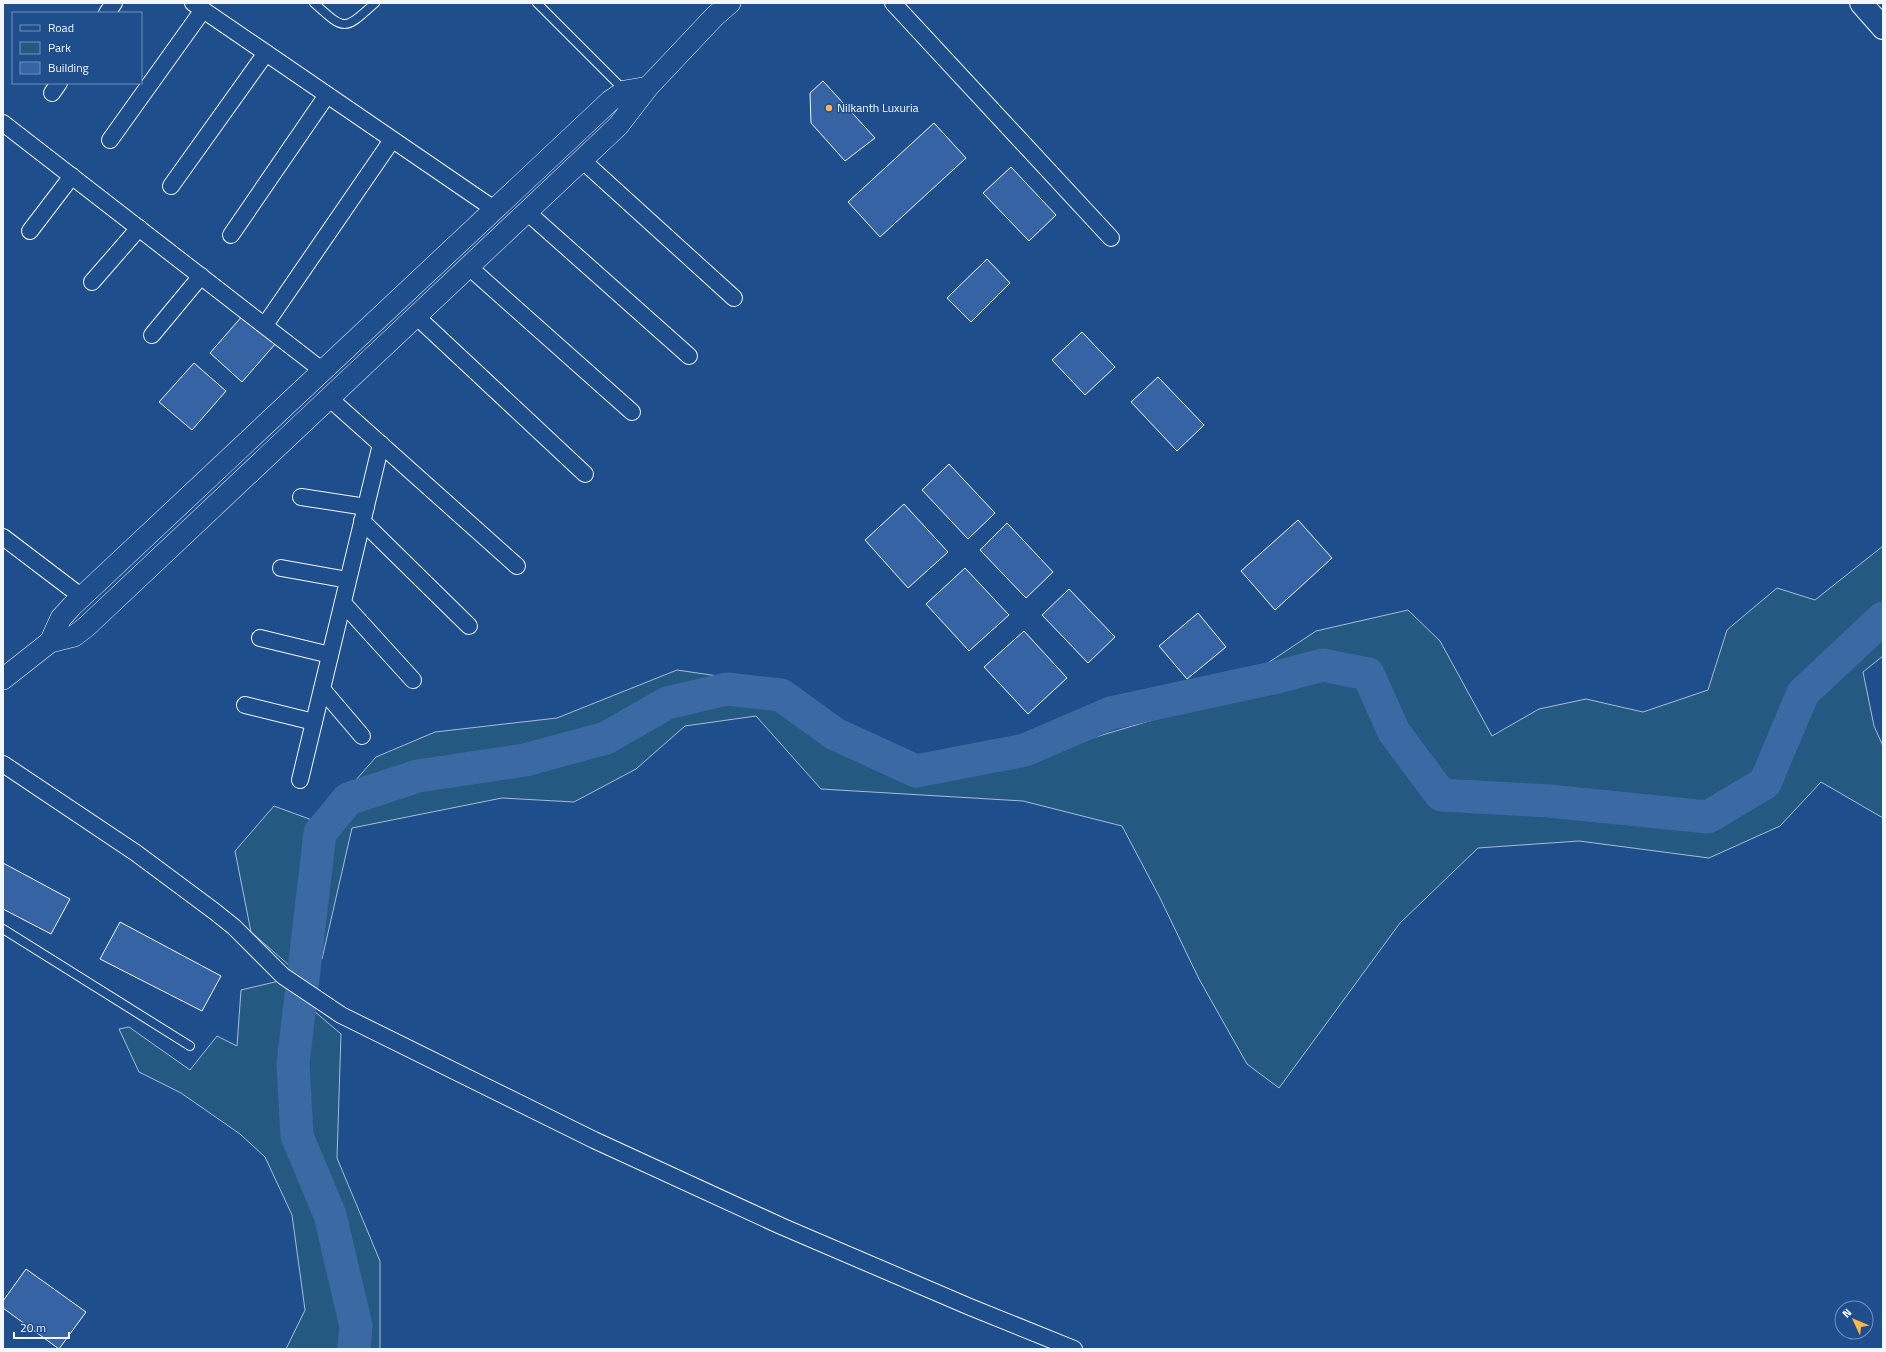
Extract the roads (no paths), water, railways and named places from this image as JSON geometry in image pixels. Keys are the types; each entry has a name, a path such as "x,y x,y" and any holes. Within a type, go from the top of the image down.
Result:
{"main road":[{"path":"1861,3 1883,28"}],"street":[{"path":"108,12 114,3"},
{"path":"893,3 1111,238"},
{"path":"110,140 198,7 494,210"},
{"path":"3,679 50,642 74,636 86,627 618,126 648,87 719,10"},
{"path":"171,186 266,53"},
{"path":"50,642 61,618 82,597 610,101 625,91 648,87"},
{"path":"231,235 327,95"},
{"path":"5,129 72,176 323,371"},
{"path":"265,325 392,140"},
{"path":"582,160 734,298"},
{"path":"30,231 72,176"},
{"path":"527,212 689,356"},
{"path":"92,282 140,228"},
{"path":"469,266 632,412"},
{"path":"152,335 201,276"},
{"path":"416,316 585,474"},
{"path":"329,398 517,566"},
{"path":"300,780 381,444"},
{"path":"301,497 364,514 469,626"},
{"path":"3,537 82,597"},
{"path":"281,568 348,580"},
{"path":"342,603 413,680"},
{"path":"260,638 330,655"},
{"path":"322,689 362,736"},
{"path":"245,705 314,722"},
{"path":"3,764 136,853 214,911 283,976 319,1002 341,1015 594,1140 789,1229 970,1307 1074,1349"}],"lane":[{"path":"314,3 334,21 341,25 350,23 357,19 375,3"},
{"path":"537,3 625,91"},
{"path":"3,929 190,1046"}],"waterway":[{"path":"354,1349 356,1326 330,1215 297,1136 293,1064 320,833 348,799 418,776 525,760 606,738 667,703 727,689 781,695 835,734 916,771 1025,750 1111,713 1277,677 1323,665 1368,674 1394,732 1441,795 1549,801 1708,817 1765,783 1803,693 1883,618"}],"place":[{"name":"Nilkanth Luxuria","path":"829,108"}]}
